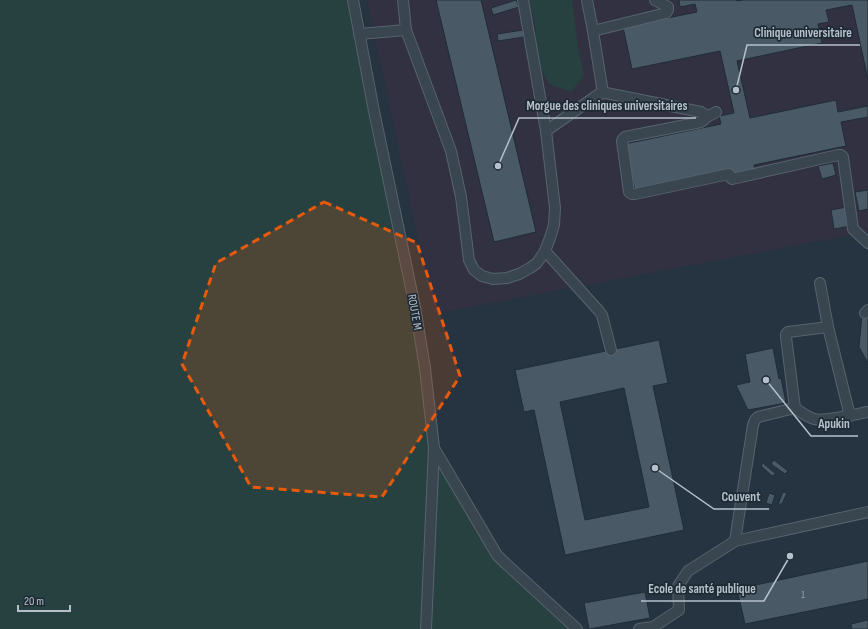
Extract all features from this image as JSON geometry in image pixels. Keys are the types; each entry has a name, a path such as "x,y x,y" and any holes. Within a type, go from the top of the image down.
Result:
{"lane":[{"name":"ROUTE M","path":"353,0 374,111 415,306 425,368 434,448 426,629"},
{"path":"403,0 406,30 451,151 461,197 469,260 474,270 482,276 492,279 507,278 519,274 537,263 545,251 554,225 555,208 546,131 523,0"},
{"path":"587,0 602,93"},
{"path":"593,31 666,13 668,7 655,0"},
{"path":"359,34 406,30"},
{"path":"546,131 602,93 702,112 705,118"},
{"path":"716,112 701,122 625,137 622,141 629,192 635,194 729,174 732,179 841,155 843,157 853,229 868,242"},
{"path":"545,251 599,311 602,316 611,350"},
{"path":"820,283 828,327 850,416"},
{"path":"795,408 786,334 788,332 828,327"},
{"path":"735,542 753,425 758,417 795,408 814,419 850,416 868,412"},
{"path":"434,448 497,555 577,629"},
{"path":"639,629 653,627 679,610 678,586 688,571 735,542 868,512"}],"highlighted area":[{"path":"324,202 417,243 460,376 382,497 251,487 182,364 216,263"}],"shaded area":[{"path":"367,0 868,0 868,232 434,314"}],"green space":[{"path":"0,0 353,0 403,249 434,448 503,561 576,629 0,629"},
{"path":"529,0 572,0 578,47 584,75 571,92 549,84 536,59 536,29"}],"building":[{"path":"436,0 481,0 536,232 494,242"},
{"path":"516,0 519,7 493,15 491,8"},
{"path":"679,0 868,0 868,80 852,5 826,10 829,22 818,24 822,43 737,61 750,118 836,100 838,112 868,106 868,117 841,122 846,146 754,165 755,171 733,175 732,170 635,190 625,144 721,124 719,116 734,113 720,51 632,69 623,27 697,12 695,4 680,7"},
{"path":"523,30 524,37 498,41 497,34"},
{"path":"833,163 836,175 822,179 818,166"},
{"path":"868,190 868,209 859,211 855,192"},
{"path":"852,206 856,225 834,229 831,210"},
{"path":"862,315 868,315 868,363 859,347"},
{"path":"659,340 668,383 653,386 684,530 565,555 534,410 524,412 515,370","holes":["624,388 649,507 585,520 560,402"]},
{"path":"773,348 779,379 781,378 786,403 748,410 736,385 750,382 745,354"},
{"path":"774,460 788,471 785,474 771,464"},
{"path":"763,463 776,474 772,476 761,466"},
{"path":"783,492 787,493 782,504 778,504"},
{"path":"769,493 775,495 772,505 766,503"},
{"path":"868,561 868,599 745,624 737,589"},
{"path":"645,592 650,618 589,629 584,603"},
{"path":"868,620 868,629 852,629 851,624"}],"place":[{"name":"Clinique universitaire","path":"736,90"},
{"name":"Morgue des cliniques universitaires","path":"498,166"},
{"name":"Apukin","path":"766,380"},
{"name":"Couvent","path":"655,468"},
{"name":"Ecole de santé publique","path":"790,556"}]}
